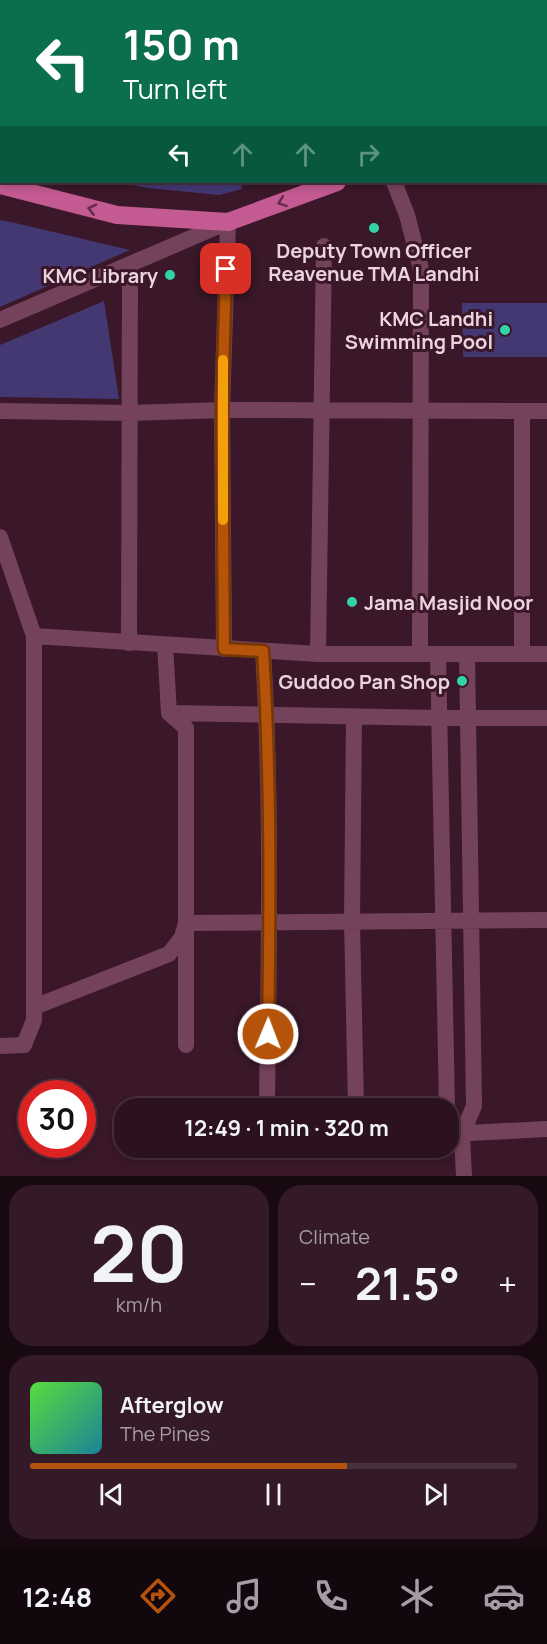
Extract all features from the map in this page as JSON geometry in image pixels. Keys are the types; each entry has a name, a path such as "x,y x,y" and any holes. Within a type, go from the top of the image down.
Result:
{"main road":[{"path":"0,185 117,215 228,222 334,183"}],"street":[{"path":"393,183 407,215 421,269 420,654"},
{"path":"0,320 228,222 222,410 224,649"},
{"path":"318,654 324,246"},
{"path":"129,643 130,264"},
{"path":"0,411 130,413 222,410 547,411"},
{"path":"522,411 522,654"},
{"path":"0,537 34,636 34,1020 24,1045 0,1046"},
{"path":"34,636 318,654 547,654"},
{"path":"165,645 169,713 186,728 186,1045"},
{"path":"263,651 267,716 269,921 267,1098"},
{"path":"438,654 448,1098"},
{"path":"459,1128 474,1106 467,654"},
{"path":"169,713 547,718"},
{"path":"354,717 352,921 356,1098"},
{"path":"186,923 547,920"},
{"path":"34,1007 169,954 182,937 186,923"},
{"path":"459,1134 547,1130"},
{"path":"459,1151 465,1176"}],"shaded area":[{"path":"122,183 240,183 242,189 219,195"},
{"path":"0,220 11,222 130,250 0,307"},
{"path":"104,301 119,399 0,397 0,345"},
{"name":"KMC Landhi Swimming Pool","path":"462,303 547,303 547,357 463,357"}],"slow traffic":[{"path":"223,360 223,520"}],"place":[{"name":"Deputy Town Officer Reavenue TMA Landhi","path":"374,228"},
{"name":"KMC Library","path":"170,275"},
{"name":"KMC Landhi Swimming Pool","path":"505,330"},
{"name":"Jama Masjid Noor","path":"352,602"},
{"name":"Guddoo Pan Shop","path":"462,681"}],"route":[{"path":"226,269 222,410 224,649 263,651 267,716 268,1034"}]}
